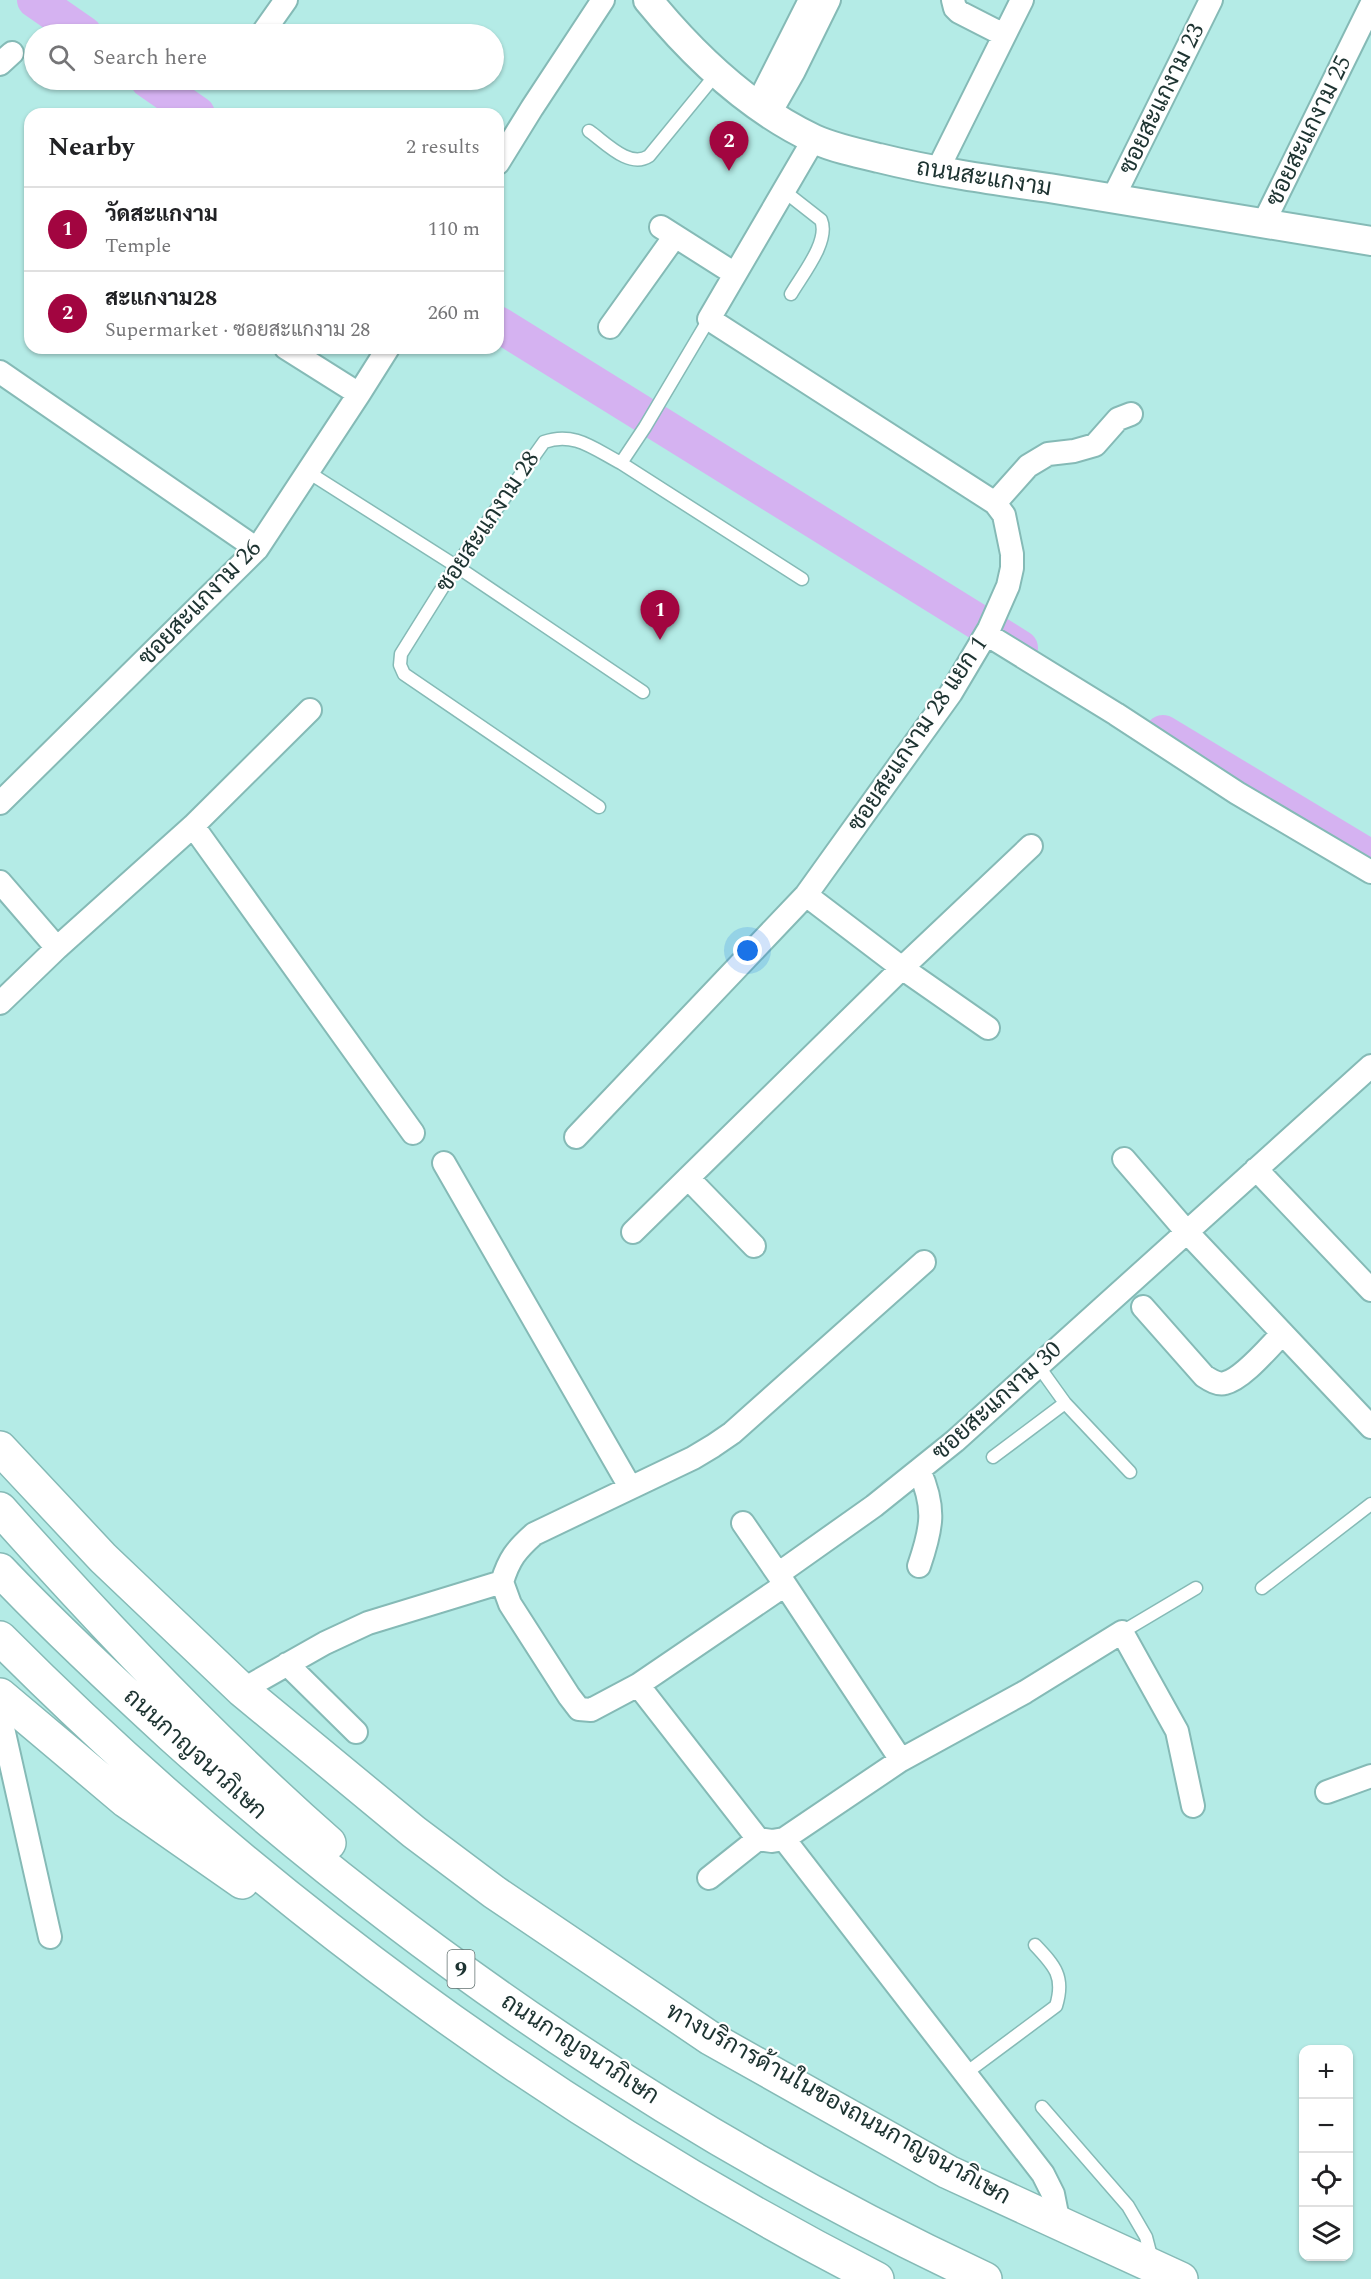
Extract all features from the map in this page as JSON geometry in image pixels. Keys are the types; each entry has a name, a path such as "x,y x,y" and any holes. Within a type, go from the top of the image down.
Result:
{"main road":[{"name":"ทางบริการด้านในของถนนกาญจนาภิเษก","path":"0,1448 103,1558 242,1690 414,1832 494,1892 710,2038 948,2172 1168,2273"},
{"path":"0,1509 132,1653 242,1762 323,1838 512,2005"},
{"name":"ถนนกาญจนาภิเษก","path":"0,1570 138,1705 273,1824 425,1943 512,2005 624,2079 729,2144 918,2248 985,2279"},
{"name":"ถนนกาญจนาภิเษก","path":"0,1638 100,1736 173,1800 319,1922 400,1984 493,2050 602,2122 709,2188 801,2240 877,2279"},
{"path":"0,1695 84,1767 164,1830 400,1984"}],"street":[{"path":"269,24 286,0"},
{"path":"504,153 603,0"},
{"name":"ถนนสะแกงาม","path":"648,0 672,30 717,73 763,109 814,139 858,153 936,171 1371,241"},
{"path":"763,109 810,0"},
{"path":"763,109 794,71 829,0"},
{"path":"953,0 955,8 960,12 1005,35"},
{"path":"936,171 1022,0"},
{"name":"ซอยสะแกงาม 23","path":"1113,198 1211,0"},
{"name":"ซอยสะแกงาม 25","path":"1263,224 1371,5"},
{"path":"814,139 709,319 995,503 1028,466 1047,454 1074,451 1095,445 1118,419 1131,414"},
{"path":"610,327 668,231 735,274"},
{"path":"296,354 359,394"},
{"name":"ซอยสะแกงาม 26","path":"0,803 257,549 383,354"},
{"path":"0,372 257,549"},
{"name":"ซอยสะแกงาม 28 แยก 1","path":"576,1137 806,895 951,693 1003,601 1012,568 1012,554 1005,515 995,503"},
{"path":"987,632 1237,793 1371,872"},
{"path":"0,1003 57,948 193,826 310,710"},
{"path":"193,826 413,1133"},
{"path":"633,1232 902,968 1031,846"},
{"path":"0,882 57,948"},
{"path":"806,895 902,968 988,1028"},
{"name":"ซอยสะแกงาม 30","path":"502,1582 510,1604 579,1709 591,1710 638,1685 782,1579 955,1441 1037,1364 1371,1066"},
{"path":"1124,1159 1186,1231 1371,1427"},
{"path":"444,1163 630,1487"},
{"path":"1256,1169 1371,1290"},
{"path":"688,1178 754,1246"},
{"path":"242,1690 325,1642 368,1623 502,1582 508,1562 520,1546 534,1534 693,1458 732,1433 924,1262"},
{"path":"1143,1307 1204,1376 1213,1382 1224,1384 1238,1377 1282,1334"},
{"path":"919,1470 928,1494 931,1516 930,1536 919,1566"},
{"path":"743,1523 901,1760"},
{"path":"638,1685 759,1839 772,1841 784,1839 901,1760 1024,1692 1122,1632 1177,1731 1193,1806"},
{"path":"287,1664 356,1732"},
{"path":"0,1715 50,1937"},
{"path":"1327,1792 1371,1776"},
{"path":"709,1878 759,1839"},
{"path":"784,1839 1043,2174 1053,2194 1059,2224"}],"lane":[{"path":"589,131 630,160 643,160 649,156 717,73"},
{"path":"784,191 821,220 824,225 823,240 791,294"},
{"path":"621,463 709,319"},
{"name":"ซอยสะแกงาม 28","path":"598,807 404,674 400,665 401,654 456,566 544,442 555,438 571,438 621,463 801,579"},
{"path":"308,472 456,566 643,692"},
{"path":"1037,1364 1065,1403 1130,1472"},
{"path":"993,1457 1065,1403"},
{"path":"1262,1588 1371,1504"},
{"path":"1122,1632 1196,1588"},
{"path":"966,2073 1056,2006 1060,1993 1059,1976 1051,1962 1035,1945"},
{"path":"1042,2107 1128,2206 1168,2273"}],"waterway":[{"path":"35,0 70,24"},
{"path":"162,90 188,108"},
{"path":"504,328 1020,648"},
{"path":"1163,733 1371,858"}],"place":[{"name":"สะแกงาม28","path":"729,171"},
{"name":"วัดสะแกงาม","path":"660,640"}]}
